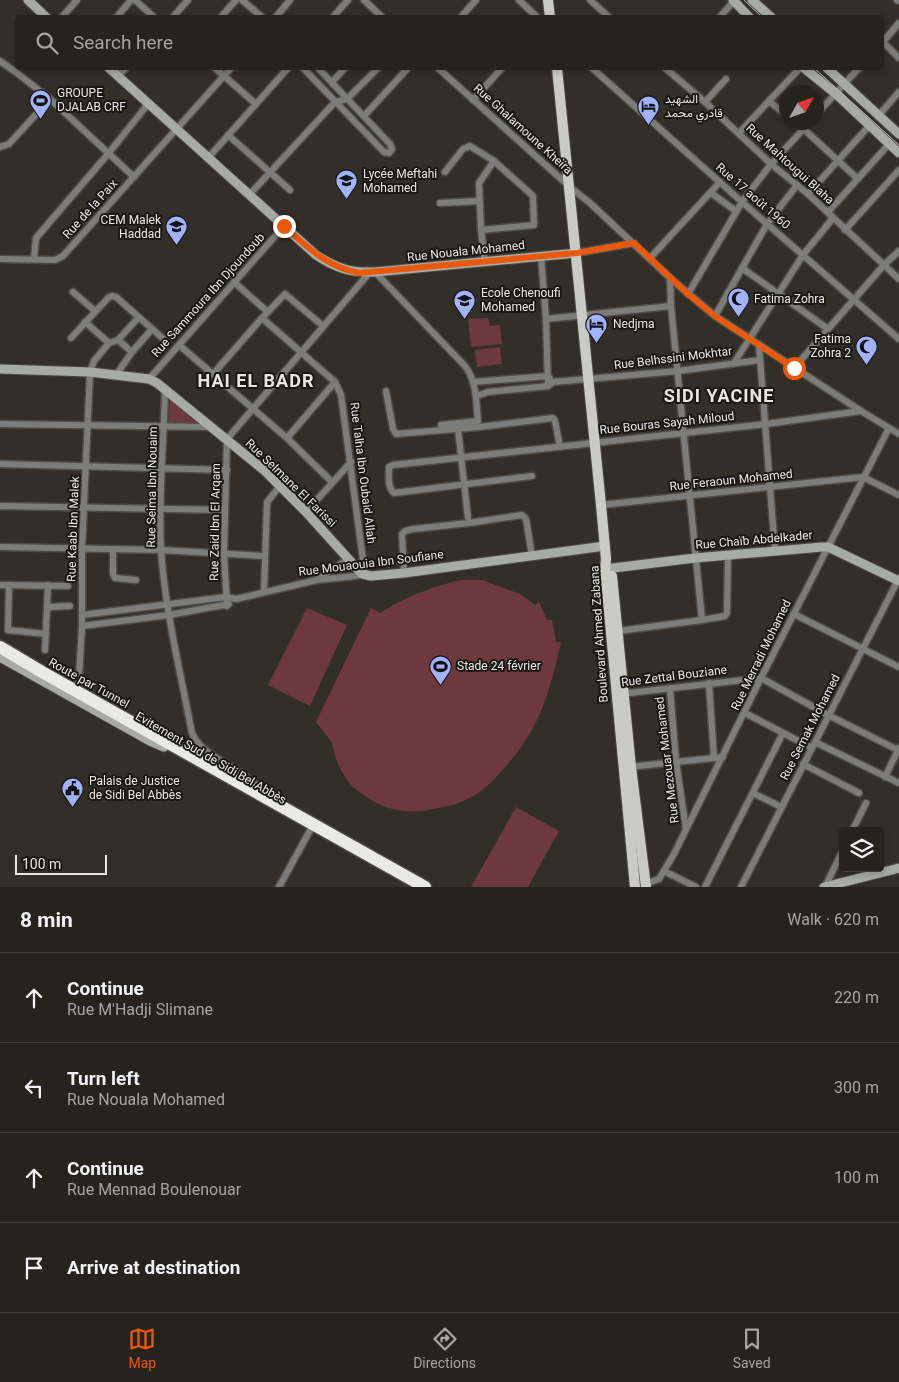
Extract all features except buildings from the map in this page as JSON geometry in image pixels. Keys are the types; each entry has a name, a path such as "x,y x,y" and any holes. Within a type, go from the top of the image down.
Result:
{"highway":[{"name":"Route par Tunnel","path":"0,647 165,744"},
{"name":"Evitement Sud de Sidi Bel Abbès","path":"0,652 272,804 409,887"},
{"name":"Evitement Sud de Sidi Bel Abbès","path":"312,828 426,887"}],"main road":[{"path":"548,0 549,15"},
{"path":"557,70 607,565"},
{"name":"Boulevard Ahmed Zabana","path":"607,565 618,631 620,694"},
{"name":"Boulevard Ahmed Zabana","path":"607,565 637,861 642,886"}],"street":[{"path":"28,0 45,15"},
{"path":"64,15 77,0"},
{"path":"119,15 133,0 151,15"},
{"path":"175,15 188,0"},
{"path":"223,15 236,0"},
{"path":"242,0 260,15"},
{"path":"278,15 290,0"},
{"path":"335,15 348,0"},
{"path":"364,0 380,15"},
{"path":"463,15 476,0"},
{"path":"519,0 535,15"},
{"path":"590,0 607,15"},
{"path":"722,15 734,0 747,15"},
{"path":"752,0 769,15"},
{"path":"884,40 899,23"},
{"path":"884,44 899,58"},
{"path":"0,61 15,68"},
{"path":"20,70 134,177"},
{"path":"111,70 284,226"},
{"path":"118,76 124,70"},
{"path":"218,70 256,104"},
{"name":"Rue de la Paix","path":"0,259 55,260 62,256 229,70"},
{"path":"208,158 286,70"},
{"path":"304,70 388,154 392,149 390,144 320,70"},
{"path":"332,82 343,70"},
{"path":"249,195 335,102 347,99 376,70"},
{"path":"364,116 406,70"},
{"name":"Rue Ghalamoune Kheïra","path":"440,70 570,187 590,202 670,278 715,316 759,346 899,434"},
{"path":"473,100 500,70"},
{"name":"Rue 17 août 1960","path":"594,70 899,339"},
{"name":"Rue Mahtougui Blaha","path":"670,70 899,279"},
{"path":"738,133 798,70"},
{"path":"806,70 836,94 899,153"},
{"path":"829,70 899,133"},
{"path":"824,107 857,70"},
{"path":"705,102 726,79"},
{"path":"879,116 899,92"},
{"path":"0,147 9,144 50,99"},
{"path":"769,101 779,109"},
{"path":"34,260 36,238 148,104"},
{"path":"808,194 869,126"},
{"path":"688,294 742,202 772,164 803,130"},
{"path":"805,130 858,179"},
{"path":"228,136 290,190"},
{"path":"734,362 830,215 889,144"},
{"path":"445,172 463,148 473,146 494,161 534,196 534,224 532,226 481,230"},
{"path":"485,262 479,201 480,181 494,161"},
{"path":"845,230 899,170"},
{"path":"650,258 720,182"},
{"path":"715,316 768,224 797,185"},
{"path":"711,192 736,211"},
{"path":"440,203 479,201"},
{"name":"Rue Nouala Mohamed","path":"284,226 316,255 328,263 359,273 577,253 634,243"},
{"name":"Rue Sammoura Ibn Djoundoub","path":"149,379 284,226"},
{"path":"794,368 884,265 899,251"},
{"path":"541,256 548,376 551,384"},
{"path":"742,268 828,329"},
{"path":"227,439 323,326 372,272 465,366 476,382 488,392"},
{"path":"670,278 671,306 702,620"},
{"path":"234,282 268,312"},
{"path":"73,292 95,312"},
{"path":"214,374 284,295 288,295 323,326"},
{"path":"71,338 112,296 116,297 167,342"},
{"path":"546,319 671,306"},
{"path":"90,372 94,361 109,343 118,340 138,318"},
{"name":"Rue Talha Ibn Oubaid Allah","path":"262,318 335,382 343,400 364,575"},
{"path":"85,322 109,343"},
{"path":"116,375 132,352 152,329"},
{"path":"118,340 132,352"},
{"path":"179,345 287,438 332,482"},
{"path":"759,346 775,551"},
{"name":"Rue Belhssini Mokhtar","path":"476,396 488,392 589,379 678,371 760,360"},
{"name":"Rue Selmane El Farissi","path":"0,368 90,372 149,379 165,389 227,439 280,486 364,575"},
{"name":"Rue Kaab Ibn Malek","path":"77,686 82,626 82,549 90,372"},
{"path":"476,382 548,376"},
{"path":"287,438 335,382"},
{"path":"441,425 478,421 476,382"},
{"name":"Rue Seima Ibn Nouaim","path":"165,389 161,550 167,605 193,735 205,749 249,778 260,788 272,804"},
{"path":"386,391 393,430 396,434 553,418 560,447"},
{"name":"Rue Bouras Sayah Miloud","path":"465,485 394,493 391,490 389,479 391,465 766,424 861,411"},
{"path":"0,424 164,428 211,427"},
{"name":"Rue Merradi Mohamed","path":"642,886 657,881 664,870 863,477 890,428"},
{"path":"458,429 468,518"},
{"name":"Rue Zaid Ibn El Arqam","path":"226,606 224,553 227,439"},
{"path":"306,512 351,462"},
{"path":"0,464 227,470"},
{"path":"465,485 532,476"},
{"path":"863,477 899,495"},
{"name":"Rue Feraoun Mohamed","path":"601,505 863,477"},
{"path":"264,592 264,556 268,500 280,486"},
{"path":"0,506 225,510"},
{"path":"404,573 402,534 413,529 522,515 526,519 532,556"},
{"name":"Rue Mouaouia Ibn Soufiane","path":"82,615 226,597 236,599 317,580 404,573 605,546"},
{"path":"0,547 161,550 264,556"},
{"name":"Rue Chaïb Abdelkader","path":"607,565 828,547 899,580"},
{"path":"113,550 113,574 115,578 136,580"},
{"path":"618,631 724,616 726,613 728,555"},
{"path":"317,580 348,559"},
{"name":"Rue Semak Mohamed","path":"741,887 899,580"},
{"path":"0,585 68,586"},
{"path":"9,585 8,630 46,634"},
{"path":"45,650 48,586"},
{"path":"82,626 226,606 236,599"},
{"path":"48,606 70,606"},
{"path":"794,614 863,650 899,666"},
{"path":"0,641 157,734 165,744"},
{"path":"0,657 150,741 165,744"},
{"path":"761,678 828,715 898,749 885,777"},
{"name":"Rue Zettal Bouziane","path":"620,694 761,678"},
{"path":"709,684 714,758"},
{"name":"Rue Mezouar Mohamed","path":"670,689 676,761 686,829"},
{"path":"745,713 783,733 899,783"},
{"path":"705,887 783,733"},
{"path":"627,767 722,757"},
{"path":"803,764 860,793"},
{"path":"753,793 781,807"},
{"path":"854,827 866,803"},
{"path":"279,887 312,828"},
{"path":"825,887 839,858"},
{"path":"825,887 899,868"},
{"path":"664,870 696,887"}],"shaded area":[{"path":"488,318 490,326 500,325 502,344 471,347 468,319"},
{"path":"500,347 502,364 477,367 475,350"},
{"path":"170,400 198,424 168,423"},
{"name":"Stade 24 février","path":"461,580 483,580 522,595 535,605 539,602 547,620 552,620 556,642 561,642 544,704 531,732 508,764 488,784 470,798 447,806 422,811 401,811 381,805 353,787 338,764 332,743 316,722 371,608 380,613 419,593"},
{"path":"307,608 347,625 310,706 268,685"},
{"path":"516,807 559,831 528,887 471,887"}],"tram line":[{"path":"744,0 760,15"},
{"path":"816,70 899,145"}],"place":[{"name":"GROUPE DJALAB CRF","path":"41,119"},
{"name":"الشهيد قادري محمد","path":"649,125"},
{"name":"Lycée Meftahi Mohamed","path":"347,200"},
{"name":"CEM Malek Haddad","path":"177,246"},
{"name":"Fatima Zohra","path":"738,318"},
{"name":"Ecole Chenoufi Mohamed","path":"465,319"},
{"name":"Nedjma","path":"597,343"},
{"name":"Fatima Zohra 2","path":"867,365"},
{"name":"Stade 24 février","path":"441,685"},
{"name":"Palais de Justice de Sidi Bel Abbès","path":"73,807"}],"district":[{"name":"HAI EL BADR","path":"256,381"},
{"name":"SIDI YACINE","path":"719,396"}],"route":[{"path":"284,226 316,255 328,263 359,273 577,253 634,243 688,294 715,316 794,368"}]}
